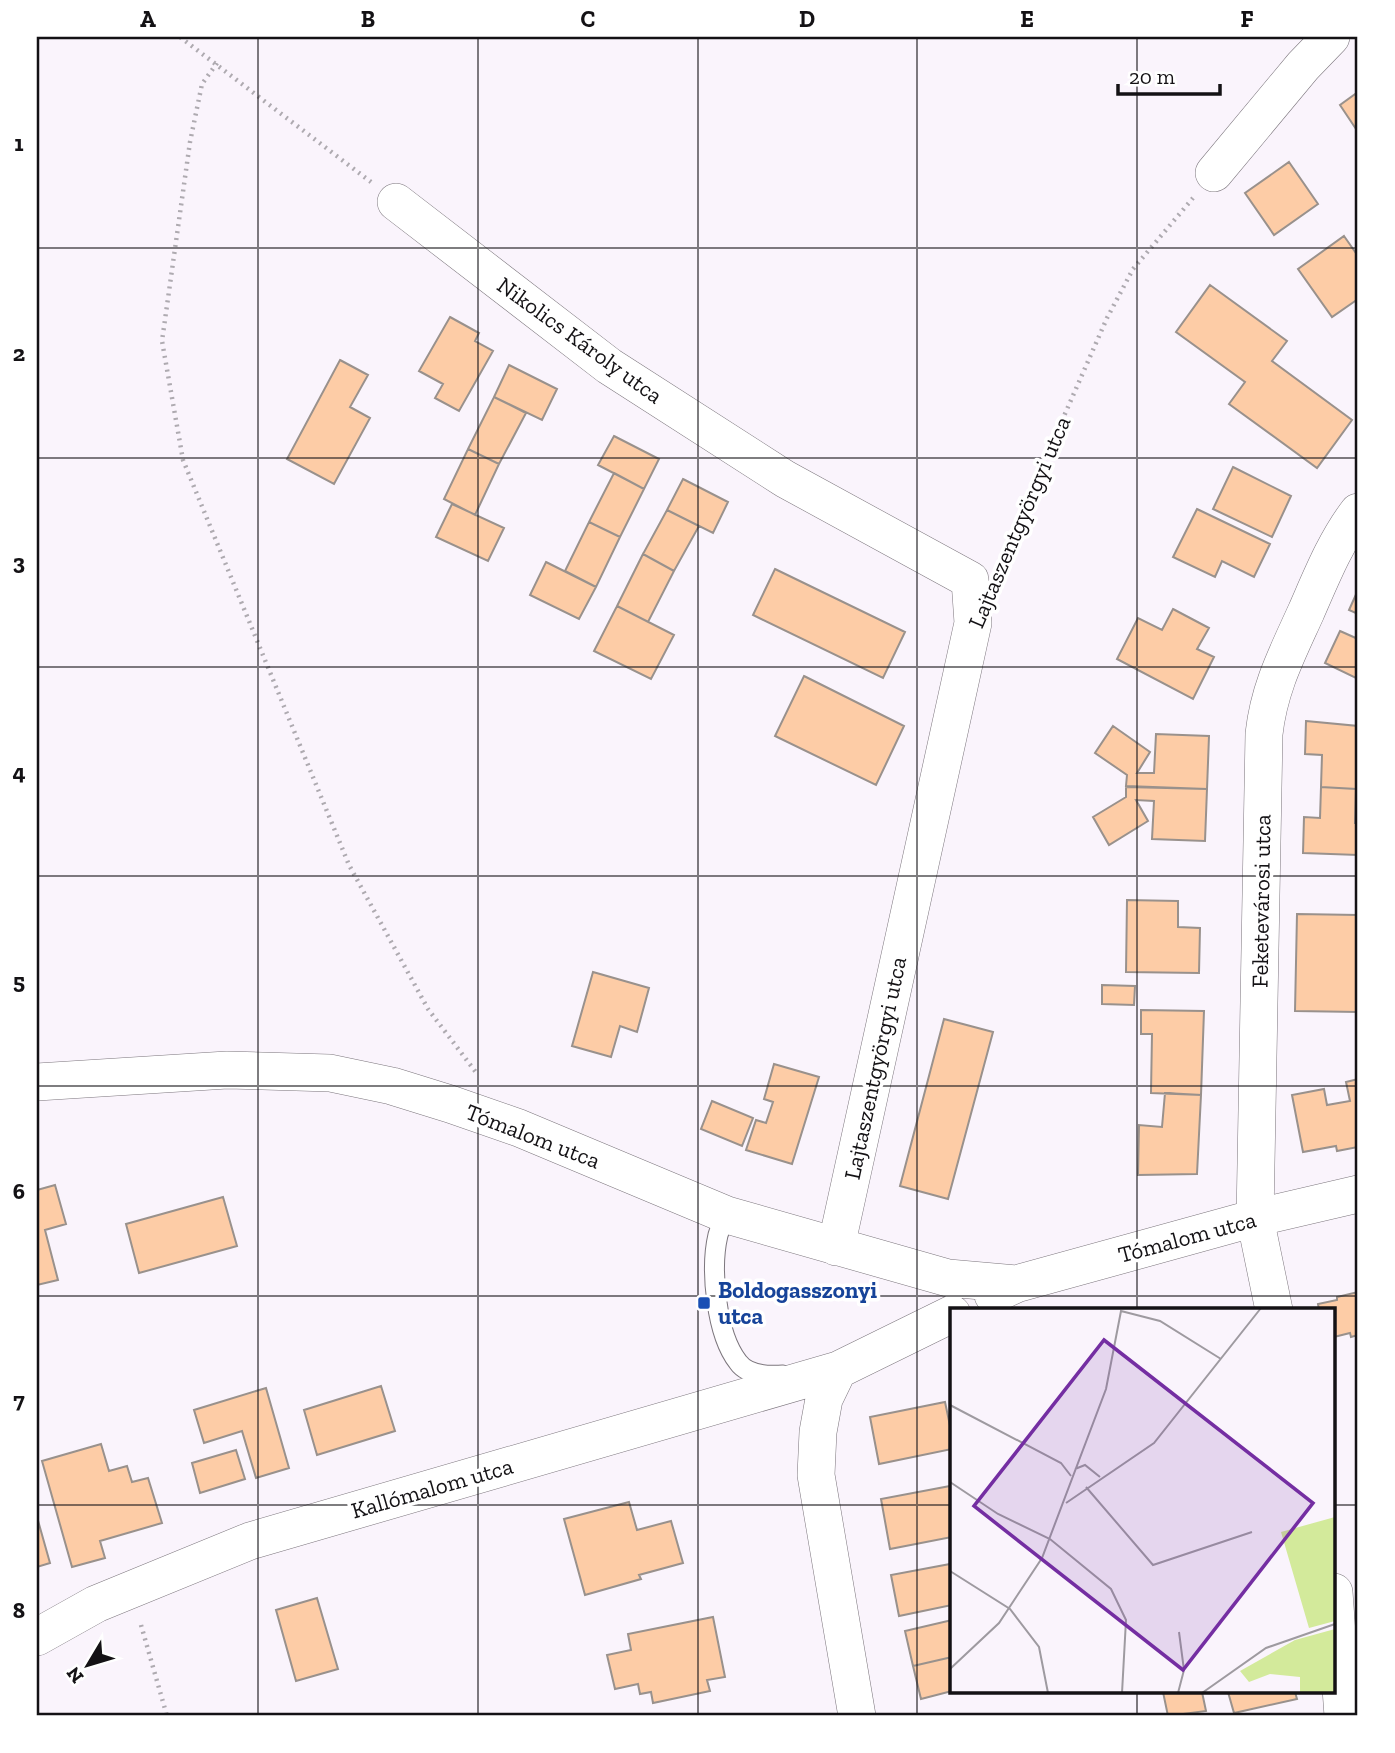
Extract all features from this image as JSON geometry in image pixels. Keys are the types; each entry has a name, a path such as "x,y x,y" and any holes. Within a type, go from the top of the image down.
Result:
{"street":[{"path":"1214,173 1303,66 1331,37"},
{"name":"Nikolics Károly utca","path":"397,202 609,366 785,480 970,580 973,623"},
{"name":"Feketevárosi utca","path":"1275,1308 1255,1218 1264,734 1268,704 1328,562 1358,512"},
{"name":"Lajtaszentgyörgyi utca","path":"836,1247 973,623"},
{"name":"Tómalom utca","path":"37,1082 227,1070 330,1073 392,1086 519,1128 727,1215 948,1278 1016,1284"},
{"name":"Tómalom utca","path":"965,1308 1016,1284 1255,1218 1358,1194"},
{"path":"857,1716 816,1475 818,1432 824,1399 838,1370 950,1315"},
{"name":"Kallómalom utca","path":"37,1637 96,1604 250,1541 838,1370"},
{"path":"1336,1620 1343,1716"}],"lane":[{"path":"727,1215 719,1234 715,1283 726,1338 738,1364 755,1374 778,1375 838,1370"}],"path":[{"path":"180,37 217,62 397,202"},
{"path":"217,62 202,84 190,142 162,341 183,460 349,865 428,1009 486,1085"},
{"name":"Lajtaszentgyörgyi utca","path":"995,572 1107,318 1133,269 1214,173"},
{"path":"131,1590 167,1716"}],"building":[{"path":"1358,92 1358,132 1340,105"},
{"path":"1289,162 1318,204 1274,235 1245,193"},
{"path":"1344,236 1358,256 1358,299 1332,317 1298,269"},
{"path":"1210,285 1287,341 1272,361 1352,420 1317,468 1229,404 1245,382 1176,332"},
{"path":"450,317 479,333 475,341 493,351 459,411 435,398 443,384 419,371"},
{"path":"340,360 368,375 350,407 370,418 334,484 287,459"},
{"path":"509,365 557,389 542,420 494,397"},
{"path":"494,397 526,413 499,464 468,449"},
{"path":"614,436 659,459 644,489 598,465"},
{"path":"468,449 499,464 475,515 444,499"},
{"path":"1233,467 1291,496 1272,537 1213,509"},
{"path":"614,473 644,489 620,537 589,522"},
{"path":"683,479 728,502 713,533 667,510"},
{"path":"452,504 504,528 488,561 436,537"},
{"path":"1197,509 1270,544 1254,577 1222,561 1215,577 1173,557"},
{"path":"667,510 699,526 674,571 643,554"},
{"path":"589,522 620,537 596,587 565,571"},
{"path":"643,554 674,571 648,622 617,606"},
{"path":"546,562 596,587 579,619 530,595"},
{"path":"775,569 905,632 883,678 753,615"},
{"path":"1358,590 1358,614 1349,610"},
{"path":"617,606 674,635 651,679 594,651"},
{"path":"1173,609 1209,628 1197,649 1214,657 1193,699 1117,659 1138,618 1162,630"},
{"path":"1340,631 1358,639 1358,679 1325,663"},
{"path":"804,676 904,726 876,785 775,736"},
{"path":"1306,721 1358,726 1356,789 1321,787 1322,755 1305,754"},
{"path":"1113,726 1150,752 1137,773 1154,773 1156,734 1209,736 1207,789 1126,786 1127,775 1095,753"},
{"path":"1126,787 1207,789 1205,841 1152,839 1154,801 1136,800 1148,821 1109,845 1093,817 1126,797"},
{"path":"1321,787 1356,789 1358,855 1303,853 1304,817 1320,818"},
{"path":"1127,900 1178,901 1178,927 1200,928 1199,973 1126,972"},
{"path":"1297,914 1358,915 1358,1012 1295,1011"},
{"path":"593,972 649,988 637,1032 620,1026 611,1057 572,1046"},
{"path":"1102,985 1135,986 1134,1005 1102,1004"},
{"path":"1141,1010 1204,1011 1201,1095 1151,1093 1152,1034 1141,1034"},
{"path":"944,1019 993,1032 948,1199 900,1186"},
{"path":"774,1064 819,1077 792,1164 746,1150 756,1120 766,1123 773,1102 764,1099"},
{"path":"1358,1079 1358,1147 1337,1151 1336,1146 1303,1152 1292,1095 1324,1089 1327,1105 1350,1101 1346,1082"},
{"path":"1165,1093 1201,1095 1197,1174 1138,1175 1139,1125 1162,1127"},
{"path":"712,1101 753,1118 742,1146 701,1129"},
{"path":"55,1185 66,1224 45,1230 58,1280 37,1285 37,1190"},
{"path":"223,1197 237,1246 139,1273 126,1224"},
{"path":"1358,1292 1358,1335 1351,1337 1350,1333 1336,1336 1336,1308 1319,1308 1318,1304 1337,1300 1337,1297"},
{"path":"381,1386 395,1431 317,1455 304,1410"},
{"path":"266,1388 289,1468 256,1478 242,1431 204,1443 194,1410"},
{"path":"945,1402 950,1426 950,1449 879,1464 870,1417"},
{"path":"101,1444 109,1471 127,1466 132,1482 148,1478 162,1523 100,1541 105,1558 72,1567 42,1461"},
{"path":"236,1450 245,1479 200,1493 192,1463"},
{"path":"950,1486 950,1537 890,1549 881,1499"},
{"path":"629,1502 637,1530 671,1521 683,1563 639,1575 641,1579 585,1595 564,1519"},
{"path":"37,1517 50,1563 37,1567"},
{"path":"950,1564 950,1605 899,1616 891,1575"},
{"path":"317,1598 338,1669 296,1681 276,1610"},
{"path":"713,1617 725,1677 707,1680 710,1691 653,1703 651,1692 640,1694 638,1684 615,1689 607,1655 631,1650 628,1634"},
{"path":"950,1620 950,1657 913,1666 905,1631"},
{"path":"950,1657 950,1692 921,1699 913,1666"},
{"path":"1163,1694 1202,1694 1206,1711 1168,1716"},
{"path":"1229,1694 1296,1694 1297,1699 1234,1713"}],"place":[{"name":"Boldogasszonyi utca","path":"704,1303"}]}
